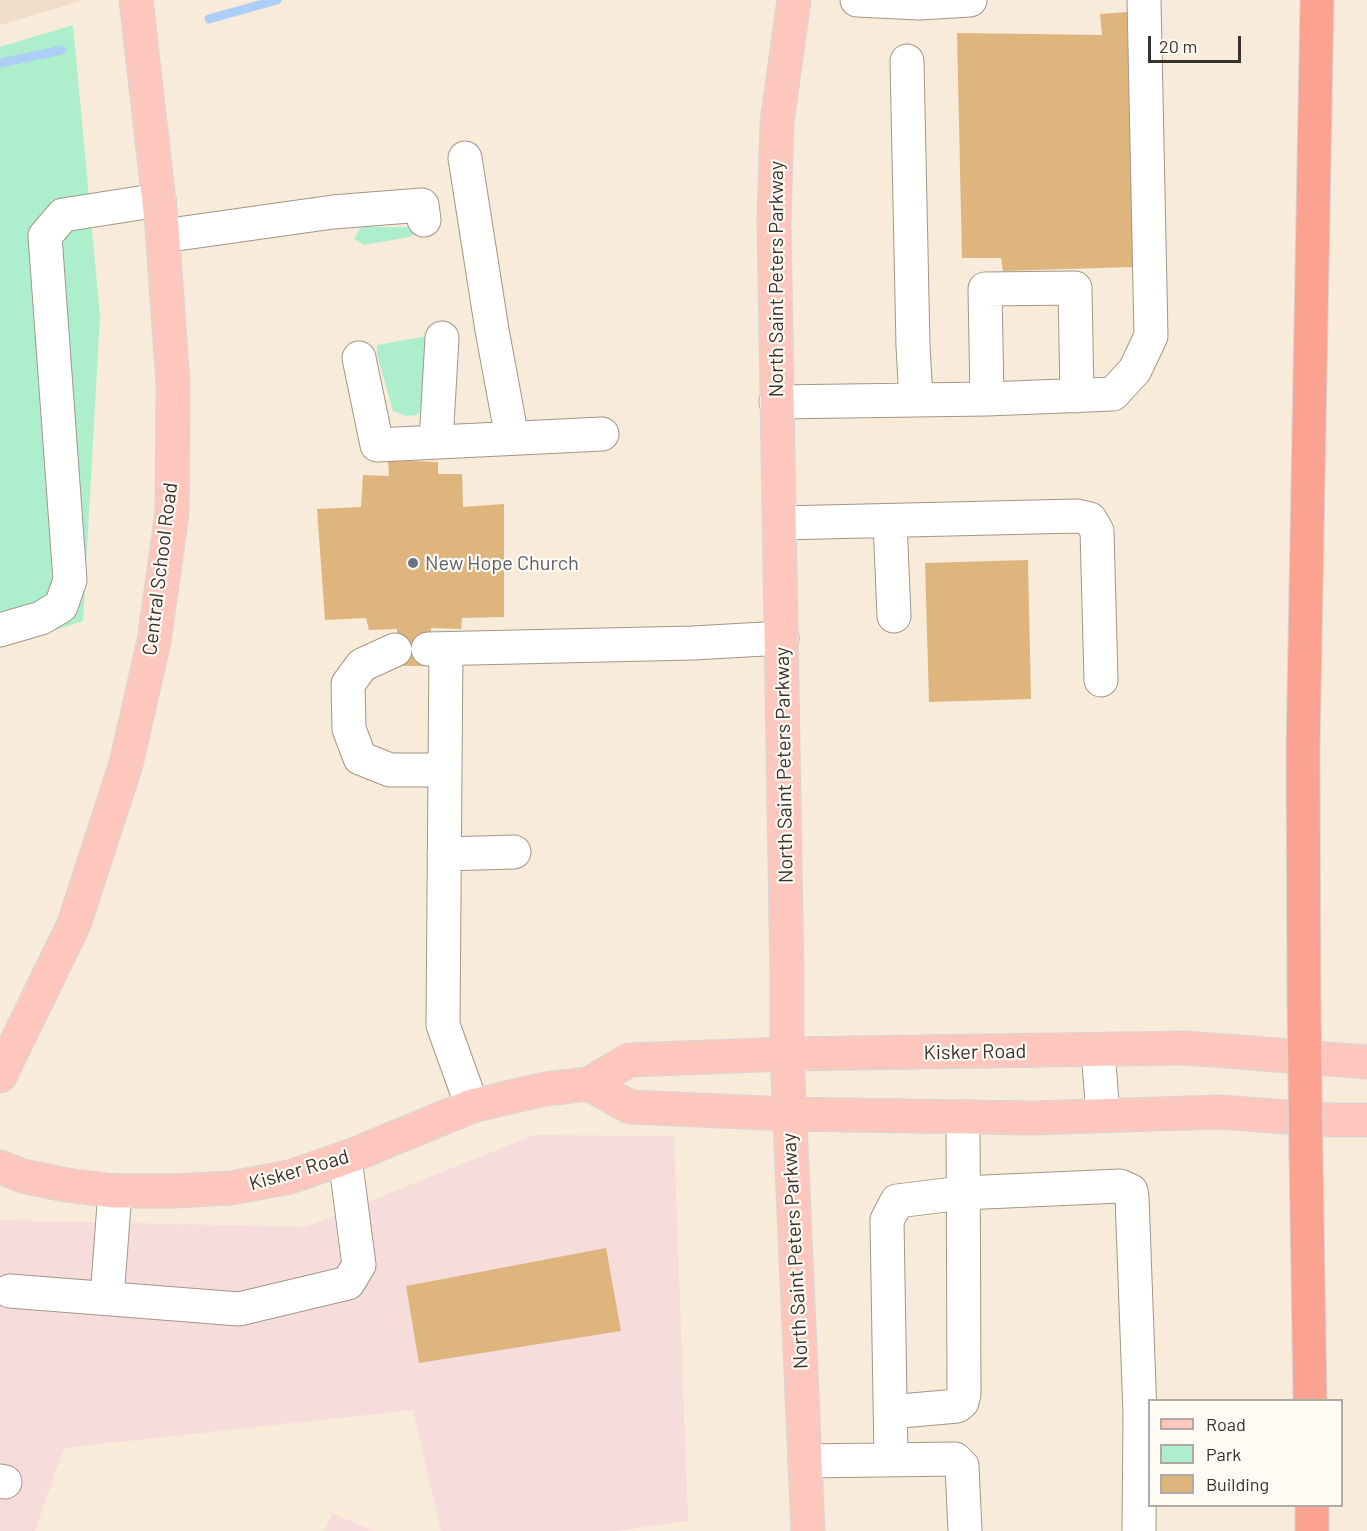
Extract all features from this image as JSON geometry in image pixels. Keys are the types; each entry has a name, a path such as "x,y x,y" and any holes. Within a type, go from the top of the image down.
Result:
{"highway":[{"path":"1310,1399 1304,1003 1304,689 1317,0"},
{"path":"1312,1507 1312,1531"}],"main road":[{"name":"Central School Road","path":"0,1076 74,924 126,764 154,641 172,513 173,384 163,236 136,0"},
{"name":"North Saint Peters Parkway","path":"794,0 777,122 774,222 787,1054 808,1531"},
{"name":"Kisker Road","path":"0,1167 23,1176 116,1191 231,1188 290,1177 345,1158 472,1106 545,1089 589,1084 628,1060 787,1054 1186,1048 1367,1062"},
{"path":"589,1084 630,1107 789,1114 1032,1118 1219,1112 1330,1120 1367,1120"}],"lane":[{"path":"857,0 920,3 970,0"},
{"path":"776,402 987,399 1113,394 1135,370 1151,336 1144,0"},
{"path":"907,61 916,400"},
{"path":"465,158 492,330 512,438"},
{"path":"0,630 41,618 61,606 70,580 45,236 63,215 159,200"},
{"path":"163,236 333,212 422,205 424,220"},
{"path":"987,399 985,289 1075,288 1077,396"},
{"path":"436,442 442,338"},
{"path":"359,358 377,445 602,434"},
{"path":"780,524 1077,516 1090,519 1097,531 1101,680"},
{"path":"890,521 894,616"},
{"path":"472,1106 443,1025 445,770 437,649 693,643 782,638"},
{"path":"395,650 362,665 348,684 349,729 360,758 390,770 445,770"},
{"path":"444,854 514,852"},
{"path":"1098,1050 1103,1115"},
{"path":"890,1412 957,1407 962,1402 964,1394 963,1117"},
{"path":"10,1291 239,1309 348,1283 359,1265 345,1158"},
{"path":"891,1460 887,1220 897,1201 962,1193 1120,1186 1131,1191 1140,1414 1139,1531"},
{"path":"107,1298 116,1191"},
{"path":"805,1461 955,1459 962,1466 965,1531"}],"shaded area":[{"path":"0,0 84,0 0,25"},
{"path":"534,1135 674,1136 688,1521 616,1531 441,1531 413,1410 64,1448 35,1531 0,1531 0,1220 306,1227"},
{"path":"333,1514 374,1531 324,1531"}],"green space":[{"path":"73,25 100,316 83,621 0,648 0,47"},
{"path":"361,227 408,227 414,233 410,237 364,245 354,239"},
{"path":"428,336 427,403 417,415 406,416 393,411 377,354 377,345"}],"building":[{"path":"1127,12 1133,267 1003,271 1001,258 962,258 957,33 1102,35 1100,14"},
{"name":"New Hope Church","path":"388,460 438,462 438,474 462,474 463,507 504,504 504,617 462,618 461,629 431,628 432,666 397,666 397,629 369,630 366,618 325,620 317,509 361,507 363,475 389,476"},
{"path":"1028,560 1031,699 929,702 925,563"},
{"path":"606,1248 621,1331 419,1363 406,1286"}],"waterway":[{"path":"209,19 277,0"},
{"path":"0,63 62,50"}],"place":[{"name":"New Hope Church","path":"413,563"}]}
